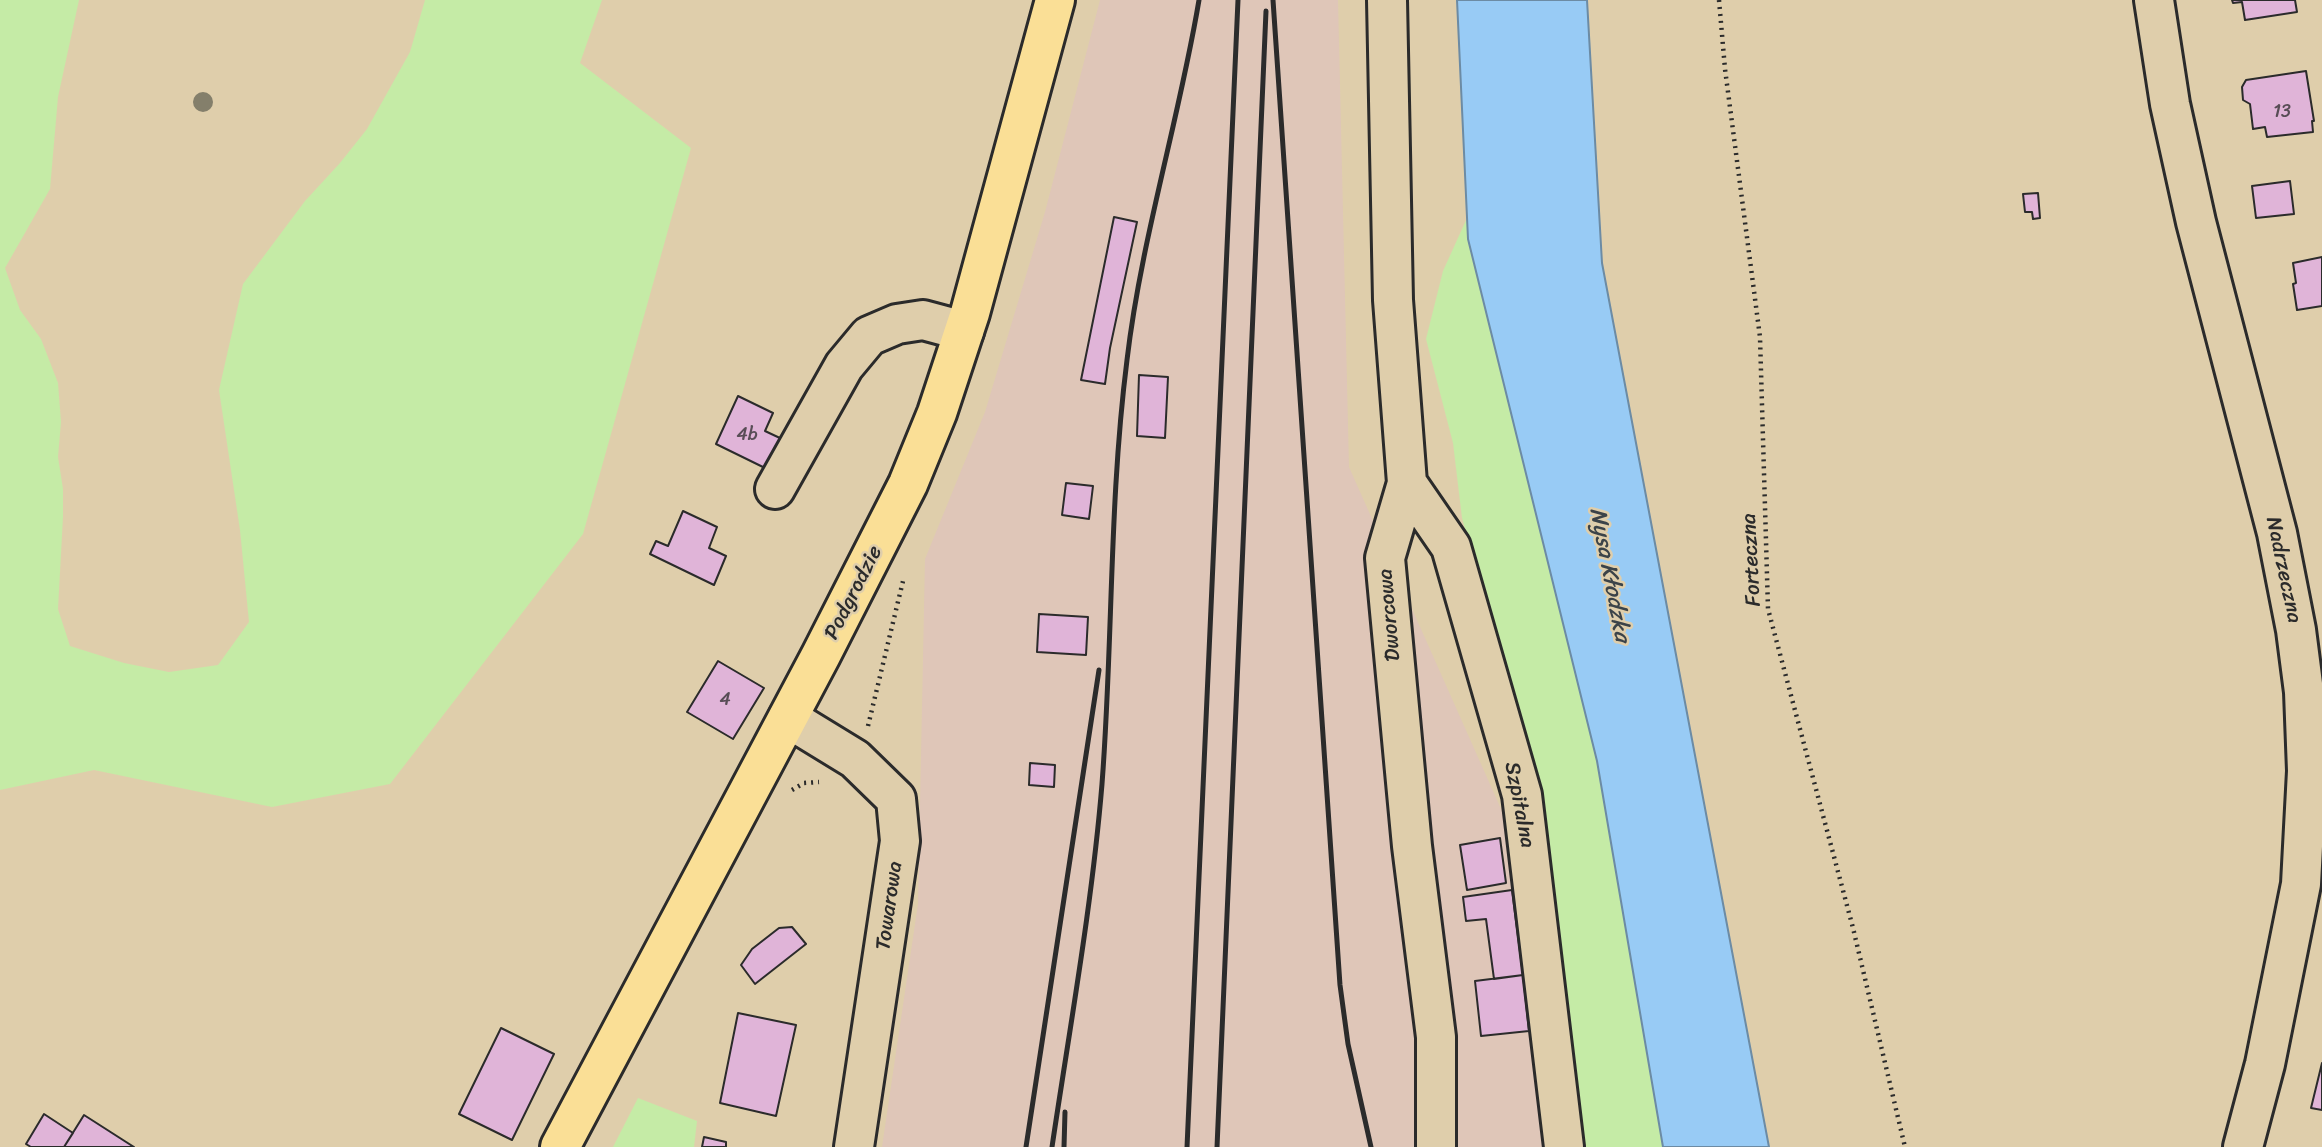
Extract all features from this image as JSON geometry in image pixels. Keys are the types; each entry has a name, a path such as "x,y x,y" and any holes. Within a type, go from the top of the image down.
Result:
{"main road":[{"name":"Podgrodzie","path":"560,1147 870,562 908,484 937,413 964,331 1055,0"}],"street":[{"name":"Dworcowa","path":"1387,0 1393,300 1407,483 1385,558 1412,846 1436,1037 1436,1147"},
{"name":"Nadrzeczna","path":"2154,0 2170,104 2190,196 2277,533 2296,630 2304,692 2307,771 2301,884 2265,1064 2243,1147"},
{"path":"775,489 844,366 869,336 897,324 923,320 964,331"},
{"name":"Szpitalna","path":"1407,483 1451,547 1522,795 1564,1147"},
{"name":"Towarowa","path":"788,718 855,759 895,799 900,841 854,1147"}],"path":[{"name":"Forteczna","path":"1719,0 1725,69 1760,337 1768,609 1853,928 1905,1147"}],"shaded area":[{"path":"1100,0 1338,0 1349,467 1513,836 1548,1147 882,1147 918,904 925,559 985,412 1045,212"}],"green space":[{"path":"0,0 79,0 58,97 50,189 5,268 20,310 41,339 58,383 61,422 58,457 63,489 63,517 58,609 70,646 124,663 169,672 218,665 249,622 240,530 219,390 243,284 305,201 367,129 410,52 425,0 602,0 580,63 691,148 583,534 390,784 272,807 94,770 0,790"},
{"path":"1467,218 1468,239 1597,761 1663,1147 1571,1147 1521,727 1462,518 1453,443 1426,339 1443,271"},
{"path":"638,1098 697,1121 694,1147 613,1147"}],"water":[{"name":"Nysa Kłodzka","path":"1457,0 1587,0 1602,263 1769,1147 1663,1147 1597,761 1468,239"}],"building":[{"path":"2232,0 2295,0 2297,12 2245,20 2242,2 2233,3"},
{"path":"2306,71 2314,121 2313,132 2267,137 2265,127 2253,129 2250,104 2243,100 2242,87 2246,80"},
{"path":"2290,181 2294,214 2256,218 2252,186"},
{"path":"2038,193 2040,218 2033,219 2032,212 2025,212 2023,194"},
{"path":"1114,217 1137,222 1105,384 1081,380"},
{"path":"2322,257 2322,306 2297,310 2293,263"},
{"path":"1139,375 1168,377 1165,438 1137,436"},
{"path":"738,396 773,413 765,431 782,439 767,469 716,444"},
{"path":"1066,483 1093,486 1089,519 1062,515"},
{"path":"683,511 717,527 709,548 726,556 714,585 650,554 656,541 668,546"},
{"path":"1039,614 1088,617 1086,655 1037,652"},
{"path":"718,661 764,688 733,739 687,712"},
{"path":"1030,763 1055,765 1054,787 1029,785"},
{"path":"1500,838 1506,883 1467,890 1460,845"},
{"path":"1512,890 1523,975 1494,979 1486,919 1466,921 1463,897"},
{"path":"792,927 806,944 755,984 741,965 752,949 779,928"},
{"path":"1523,975 1529,1031 1481,1036 1475,981"},
{"path":"738,1013 796,1025 776,1116 720,1103"},
{"path":"501,1028 554,1054 512,1140 459,1114"},
{"path":"2322,1063 2322,1110 2311,1108"},
{"path":"44,1114 73,1133 64,1147 31,1147 26,1144"},
{"path":"84,1115 134,1147 64,1147"},
{"path":"704,1137 726,1142 726,1147 702,1147"}],"railway":[{"path":"1052,1147 1087,920 1098,829 1117,466 1127,360 1141,270 1199,0"},
{"path":"1187,1147 1238,0"},
{"path":"1273,0 1340,985 1348,1044 1371,1147"},
{"path":"1217,1147 1266,11"},
{"path":"1026,1147 1099,670"},
{"path":"1064,1147 1065,1112"}]}
